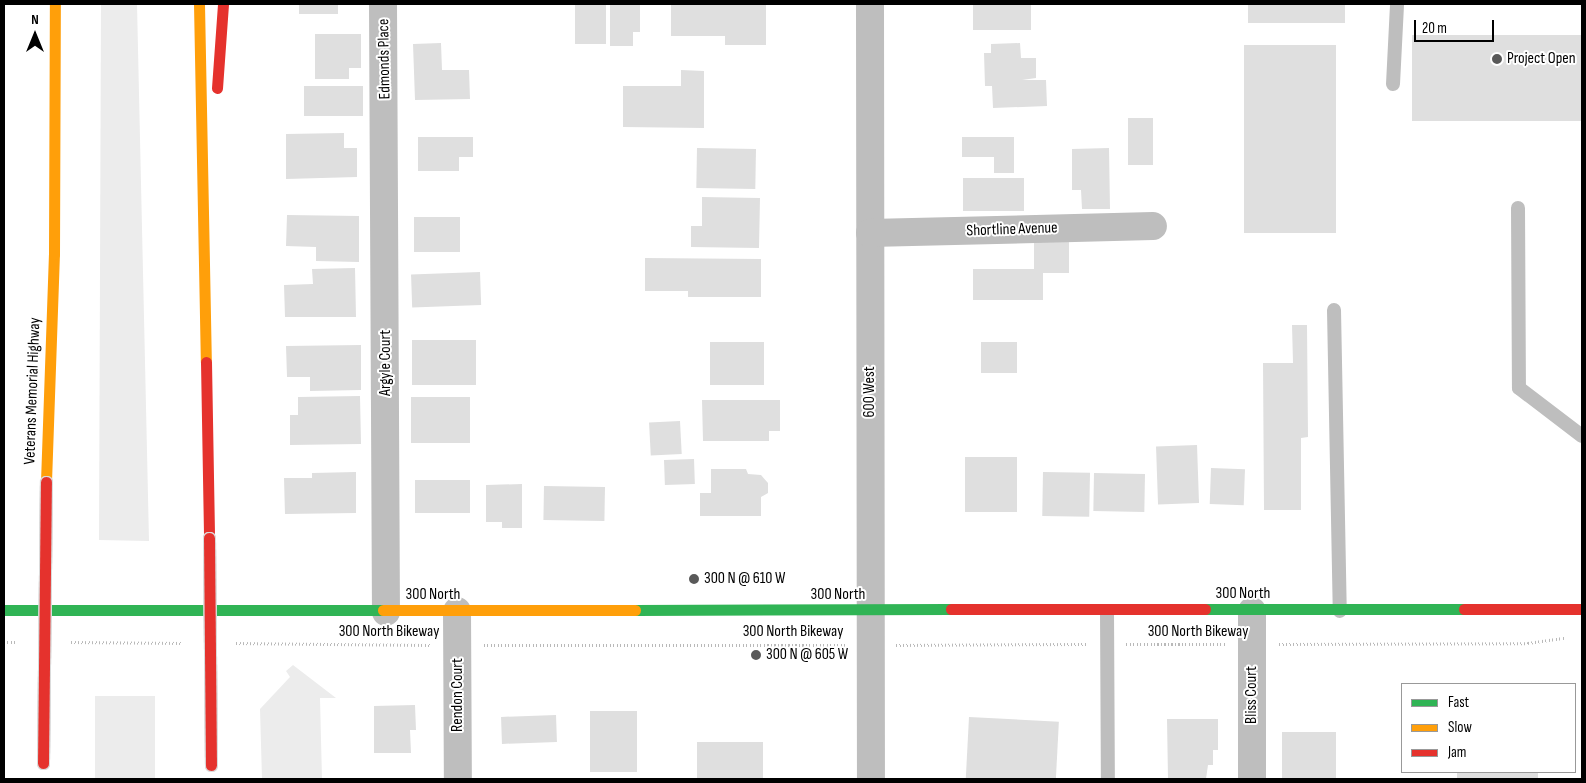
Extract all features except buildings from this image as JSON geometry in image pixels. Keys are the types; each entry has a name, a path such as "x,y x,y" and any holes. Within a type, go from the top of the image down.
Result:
{"main road":[{"name":"Veterans Memorial Highway","path":"43,779 46,482 54,254 55,4"},
{"path":"200,4 210,538 211,779"},
{"path":"216,103 223,4"},
{"path":"42,33 54,254"},
{"path":"206,272 215,133"},
{"name":"300 North","path":"4,610 386,612 1582,609"}],"street":[{"name":"Edmonds Place","path":"384,4 386,114"},
{"name":"600 West","path":"870,4 870,779"},
{"name":"Argyle Court","path":"386,114 386,612"},
{"name":"Shortline Avenue","path":"870,232 1153,226"},
{"name":"Rendon Court","path":"457,611 458,779"},
{"name":"Bliss Court","path":"1252,611 1252,779"}],"lane":[{"path":"1392,84 1397,4"},
{"path":"1518,208 1519,388 1582,436"},
{"path":"1334,310 1340,611"},
{"path":"1107,611 1108,779"}],"path":[{"name":"300 North Bikeway","path":"231,643 457,645 1528,643 1573,636"},
{"path":"4,642 24,642"},
{"path":"63,642 191,643"}],"shaded area":[{"path":"101,4 137,4 149,541 99,540"},
{"path":"293,665 336,698 320,698 322,779 262,779 260,709 290,677 286,671"},
{"path":"95,696 155,696 155,779 95,779"}],"traffic: fast":[{"path":"635,610 951,609"},
{"path":"1205,609 1464,609"},
{"path":"4,610 383,610"}],"traffic: slow":[{"path":"46,482 54,254 55,4"},
{"path":"199,4 206,362"},
{"path":"383,610 635,610"}],"traffic: jam":[{"path":"217,88 223,4"},
{"path":"206,362 209,538"},
{"path":"43,763 46,482"},
{"path":"209,538 211,765"},
{"path":"951,609 1205,609"},
{"path":"1464,609 1582,609"}],"place":[{"name":"Project Open","path":"1497,59"},
{"name":"300 N @ 610 W","path":"694,579"},
{"name":"300 N @ 605 W","path":"756,655"}]}
